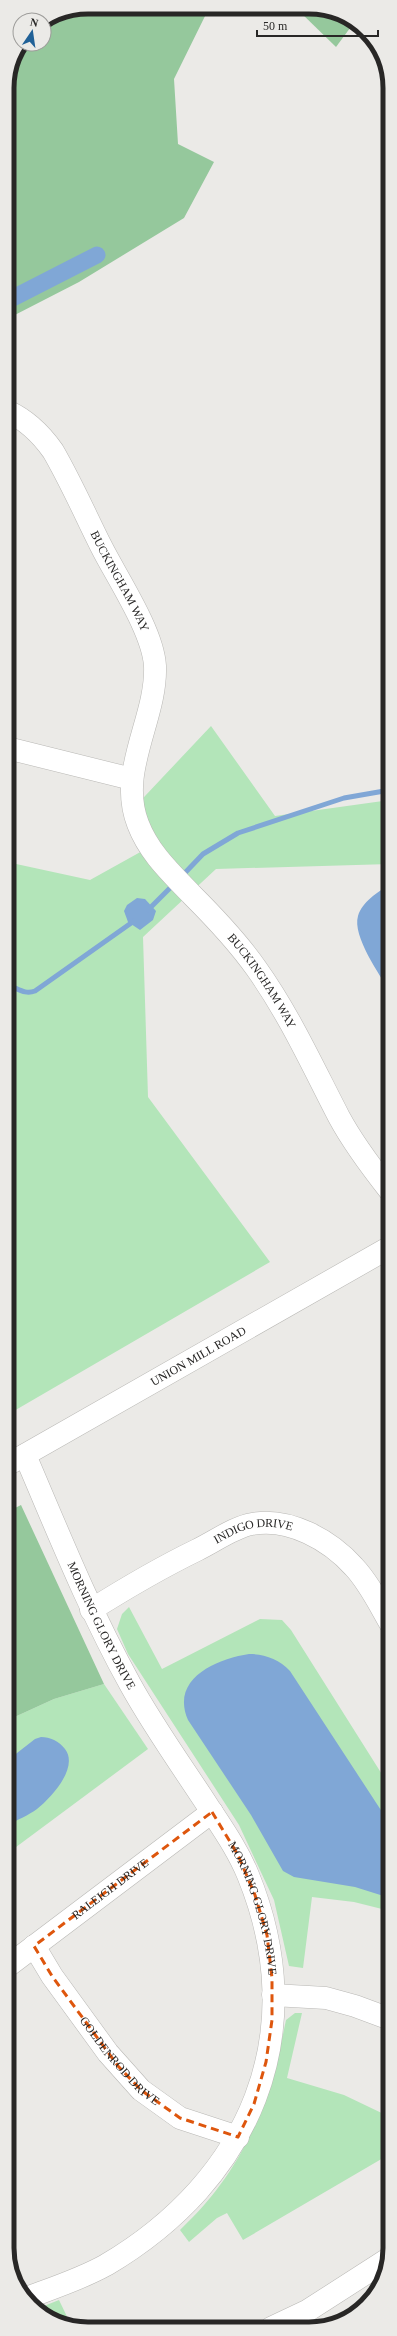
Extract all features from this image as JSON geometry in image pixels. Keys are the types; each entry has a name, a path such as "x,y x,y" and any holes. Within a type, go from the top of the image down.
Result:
{"street":[{"name":"BUCKINGHAM WAY","path":"14,415 27,422 41,434 53,451 128,596 150,646 155,663 154,682 132,780 132,804 138,824 148,844 160,862 227,930 257,969 281,1006 340,1118 359,1150 383,1182"},
{"path":"14,750 132,780"},
{"name":"UNION MILL ROAD","path":"16,1460 383,1251"},
{"name":"MORNING GLORY DRIVE","path":"16,1460 131,1687 238,1855 255,1894 270,1956 273,1995 270,2041 261,2083 254,2104 238,2137 221,2163 192,2199 141,2242 84,2276 31,2296"},
{"name":"INDIGO DRIVE","path":"91,1610 146,1575 236,1531 251,1524 269,1524 289,1525 314,1535 343,1556 364,1581 383,1612"},
{"name":"RALEIGH DRIVE","path":"14,1961 212,1812"},
{"name":"GOLDENROD DRIVE","path":"34,1946 52,1976 112,2057 140,2090 180,2118 238,2137"},
{"path":"273,1995 326,1998 355,2006 383,2016"},
{"path":"284,2322 307,2311 379,2270"}],"highlighted area":[{"path":"212,1812 238,1855 255,1895 267,1935 272,1978 272,2020 266,2062 254,2104 238,2137 180,2118 141,2090 118,2066 52,1976 34,1946"}],"green space":[{"path":"206,14 174,79 178,144 214,162 184,218 79,282 14,315 14,83 15,73 24,52 52,52 52,24 73,15"},
{"path":"302,14 324,15 351,27 336,47"},
{"path":"211,726 275,816 383,801 383,864 216,869 143,937 148,1097 270,1262 14,1411 14,864 90,880 144,850 129,813"},
{"path":"21,1505 104,1684 54,1699 14,1717 14,1508"},
{"path":"129,1607 162,1669 260,1619 282,1620 291,1630 383,1776 383,1909 354,1902 312,1897 303,1968 289,1966 274,1900 239,1825 128,1654 117,1629 122,1614"},
{"path":"104,1684 148,1749 14,1849 14,1717 54,1699"},
{"path":"295,2013 302,2013 287,2078 344,2095 383,2114 383,2158 243,2240 227,2213 217,2218 189,2242 180,2230 221,2184 251,2134 262,2108 271,2080 286,2020"},
{"path":"59,2300 68,2319 55,2314 42,2307"}],"water":[{"path":"383,888 383,981 368,955 359,934 357,924 358,916 363,906"},
{"path":"137,898 145,899 156,911 153,920 140,930 128,922 124,911 127,905"},
{"path":"249,1654 260,1655 276,1660 290,1671 383,1813 383,1896 355,1887 294,1877 283,1871 251,1815 188,1720 184,1706 185,1693 191,1682 210,1666"},
{"path":"41,1737 48,1738 60,1744 65,1749 69,1764 62,1781 50,1797 37,1809 14,1822 14,1755 35,1739"}],"waterway":[{"path":"14,297 97,255"},
{"path":"181,877 203,854 238,833 344,798 383,791"},
{"path":"148,910 174,884"},
{"path":"14,988 24,992 35,991 134,921"}]}
